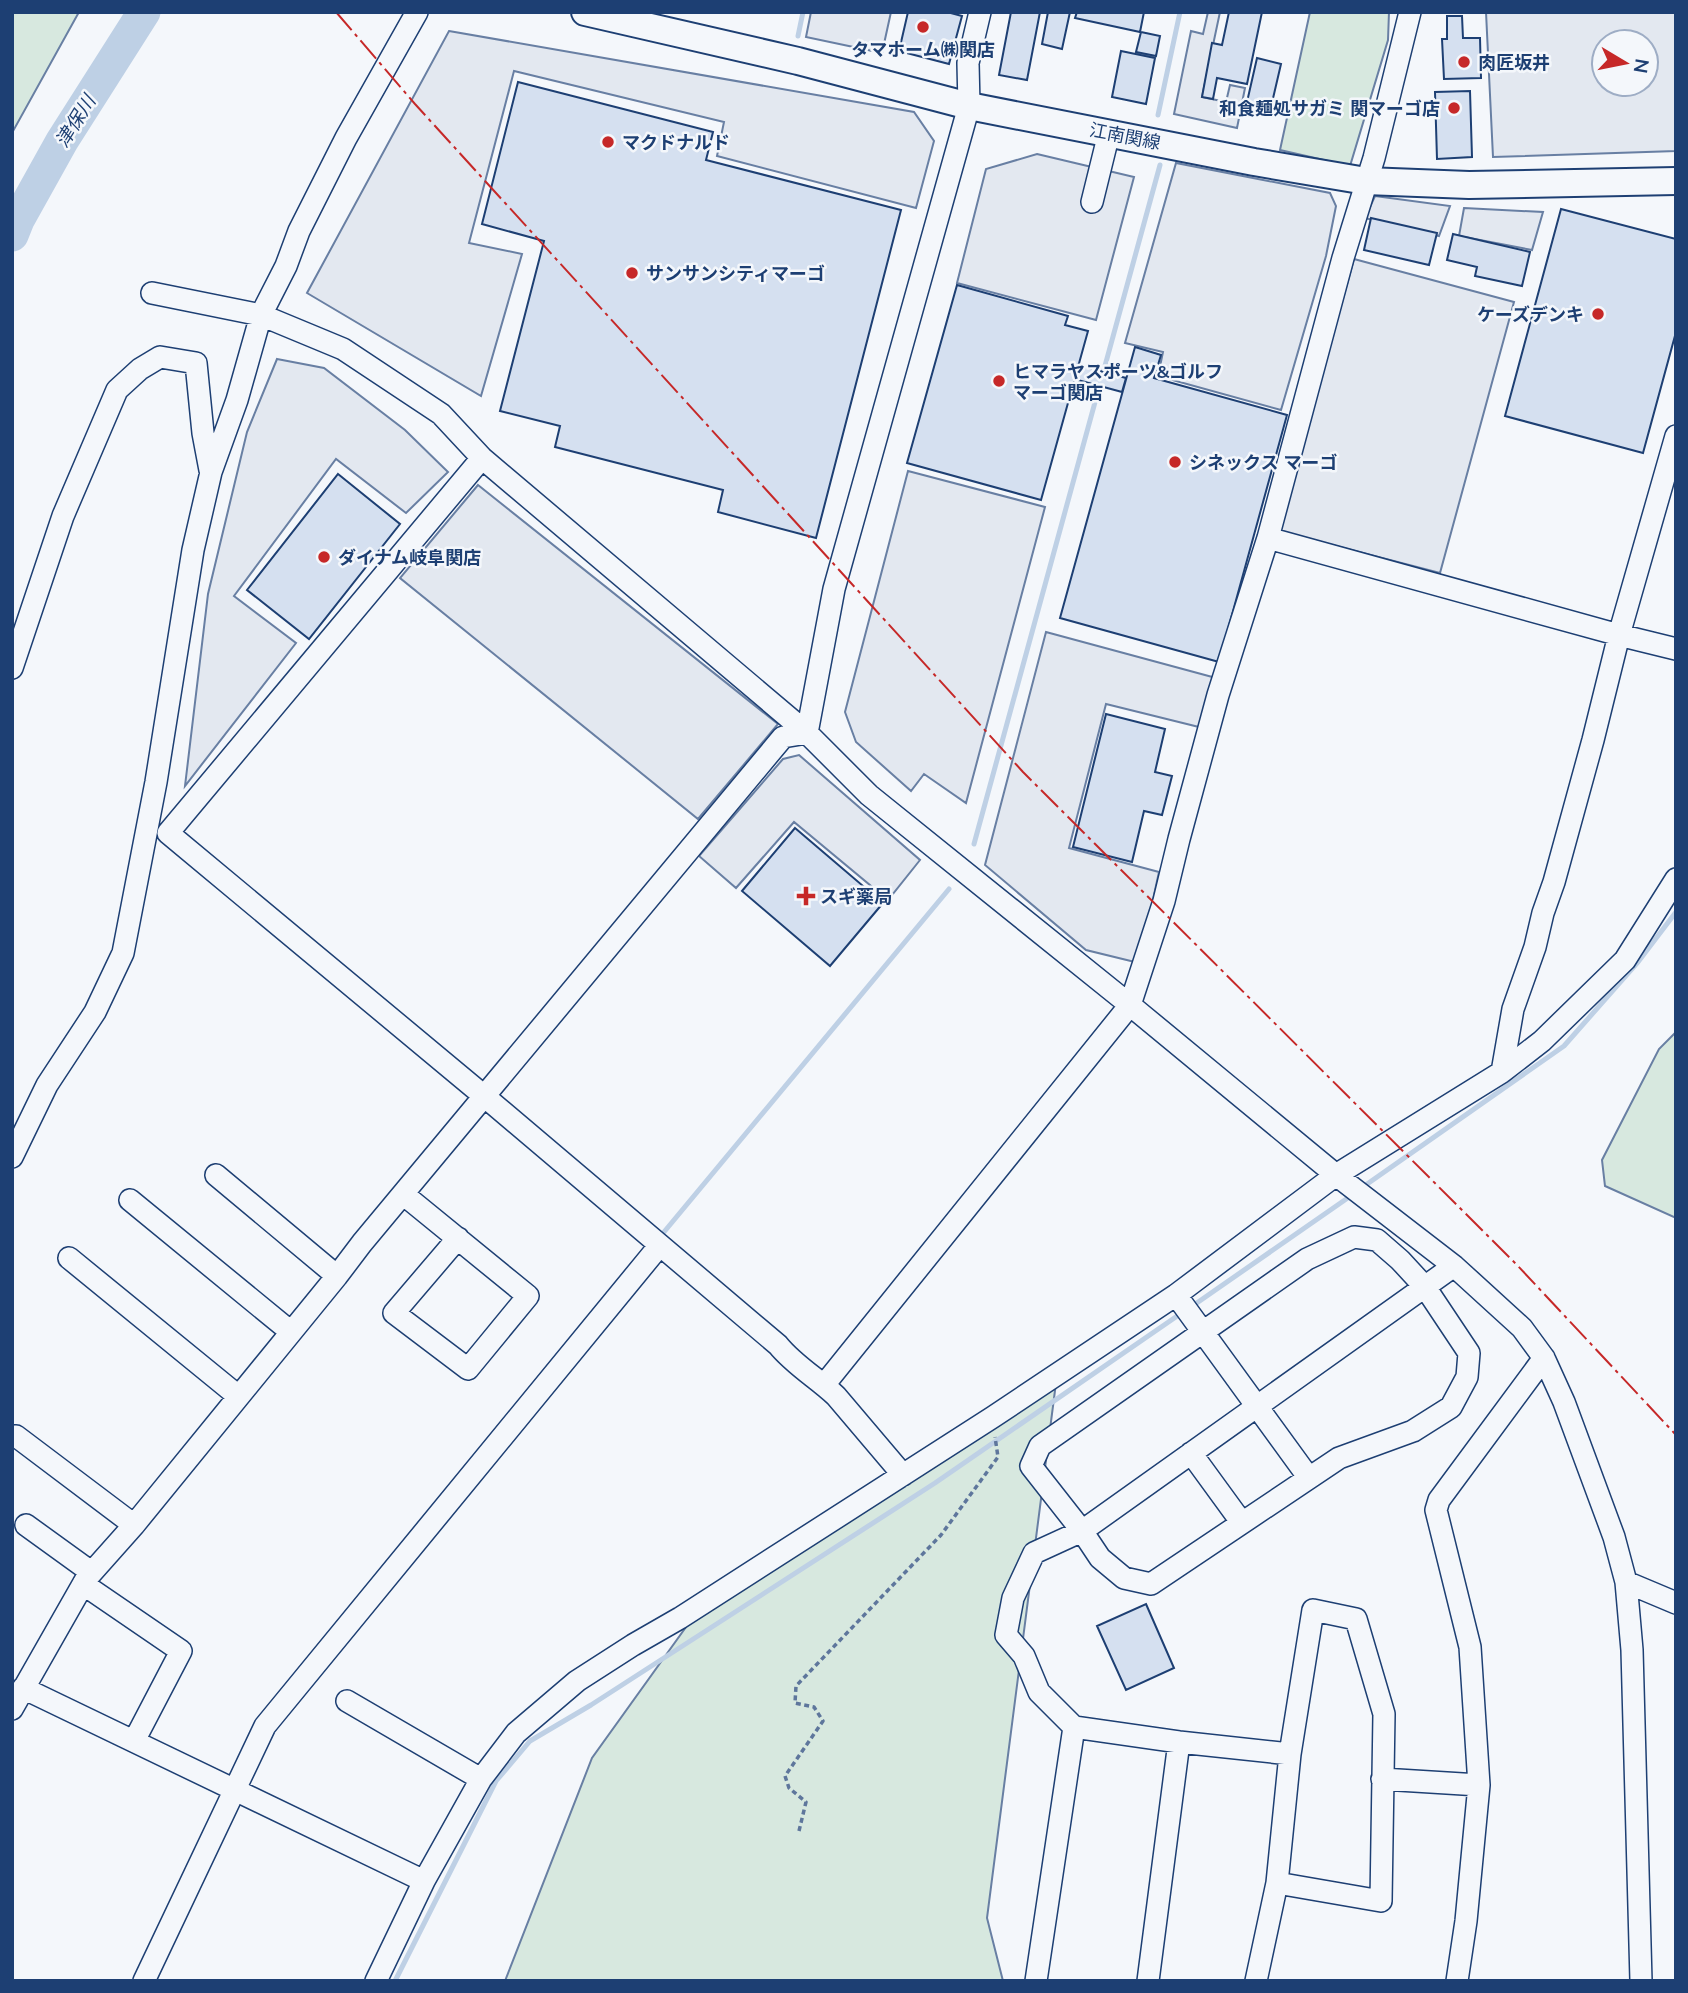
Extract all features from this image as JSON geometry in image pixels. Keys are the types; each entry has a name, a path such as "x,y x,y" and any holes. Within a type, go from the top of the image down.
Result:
{"main road":[{"name":"江南関線","path":"585,12 798,61 969,106 1366,181 1469,185 1676,181"}],"street":[{"path":"12,1157 47,1086 95,1012 123,953 156,782 193,550 211,472 237,400 261,315 286,266 299,231 346,138 417,12"},
{"path":"807,733 834,589 969,106 968,63 980,12"},
{"path":"824,1385 1130,1005 1164,901 1178,839 1218,695 1268,538 1343,258 1374,158 1410,12"},
{"path":"1092,202 1109,133"},
{"path":"152,293 261,315 343,349 441,414 482,458 807,733 869,795 1336,1175 1454,1266 1522,1328 1544,1358 1564,1402 1614,1537 1626,1582 1632,1650 1641,1981"},
{"path":"12,668 63,516 117,390 140,369 160,357 196,363 203,433 211,472"},
{"path":"1503,1072 1513,1009 1535,947 1676,436"},
{"path":"482,458 168,833 484,1096 824,1385 904,1475"},
{"path":"1268,538 1676,649"},
{"path":"12,1709 87,1578 134,1525 403,1194 783,737 807,733"},
{"path":"376,1981 424,1881 481,1779 516,1732 577,1681 993,1417 1176,1295 1336,1175 1503,1072 1542,1041 1625,960 1676,880"},
{"path":"216,1175 337,1276"},
{"path":"403,1194 458,1238 528,1296 468,1368 394,1312 458,1238"},
{"path":"130,1200 291,1332"},
{"path":"1354,1237 1377,1240 1425,1287 1469,1353 1467,1377 1451,1407 1413,1431 1339,1458 1151,1584 1124,1578 1100,1558 1031,1466 1040,1446 1202,1332 1307,1259 1354,1237"},
{"path":"144,1981 265,1726 660,1245"},
{"path":"69,1258 237,1396"},
{"path":"1290,1754 1074,1727 1039,1692 1024,1656 1006,1635 1013,1598 1034,1553 1082,1531 1454,1266"},
{"path":"1176,1295 1308,1478"},
{"path":"1457,1981 1466,1921 1479,1785 1470,1647 1436,1510 1439,1500 1544,1358"},
{"path":"16,1436 134,1525"},
{"path":"1191,1453 1242,1523"},
{"path":"26,1525 87,1578 181,1651 134,1741"},
{"path":"1626,1582 1676,1603"},
{"path":"1256,1981 1277,1883 1290,1754 1312,1610 1356,1619 1384,1714 1381,1901 1277,1883"},
{"path":"23,1688 424,1881"},
{"path":"347,1701 481,1779"},
{"path":"1035,1981 1074,1727"},
{"path":"1148,1981 1179,1742"},
{"path":"1382,1779 1479,1785"}],"path":[{"path":"799,1831 806,1802 789,1788 785,1776 823,1721 814,1707 795,1703 796,1686 941,1535 998,1457 993,1417"}],"shaded area":[{"path":"12,12 79,12 12,133"},
{"path":"811,12 891,12 882,53 806,37"},
{"path":"1208,12 1220,12 1202,97 1226,102 1230,85 1245,88 1237,128 1174,114 1191,31 1203,34"},
{"path":"1310,12 1389,12 1388,40 1350,166 1280,150"},
{"path":"1486,12 1676,12 1676,151 1493,157"},
{"path":"449,31 914,112 934,141 916,208 717,156 724,122 514,71 469,243 522,254 481,396 307,293"},
{"path":"1037,154 1134,177 1096,320 957,283 986,169"},
{"path":"1176,163 1330,193 1336,206 1326,256 1281,410 1158,376 1163,352 1125,343"},
{"path":"1375,196 1450,206 1439,236 1365,218"},
{"path":"1464,208 1543,212 1532,250 1459,236"},
{"path":"1354,259 1514,302 1440,573 1278,531"},
{"path":"277,359 324,368 405,430 448,472 406,513 336,459 234,596 296,643 185,786 208,594 247,432"},
{"path":"908,471 1045,507 966,803 924,774 911,791 856,742 845,712"},
{"path":"478,485 778,724 698,819 400,578"},
{"path":"1046,632 1216,678 1203,728 1106,704 1069,848 1159,872 1139,963 1086,950 985,865"},
{"path":"799,755 920,860 888,900 794,822 736,888 699,856 783,759"},
{"path":"1676,1032 1676,1218 1605,1186 1602,1160 1659,1049"},
{"path":"1057,1375 987,1918 1003,1981 505,1981 592,1758 704,1602"}],"building":[{"path":"908,12 947,12 962,16 949,64 899,51"},
{"path":"1011,12 1040,12 1027,80 999,75"},
{"path":"1048,12 1070,12 1062,49 1042,44"},
{"path":"1077,12 1144,12 1140,32 1075,18"},
{"path":"1229,12 1262,12 1247,84 1217,78 1213,99 1202,97 1212,43 1222,45"},
{"path":"1447,16 1462,16 1463,38 1480,38 1481,78 1444,79 1442,39 1447,39"},
{"path":"1141,32 1160,36 1156,56 1136,52"},
{"path":"1121,51 1155,58 1146,104 1112,97"},
{"path":"1257,58 1281,64 1271,107 1247,102"},
{"path":"518,82 713,132 706,160 901,210 816,538 718,512 723,490 555,447 560,426 500,411 544,241 482,224"},
{"path":"1470,91 1472,157 1437,159 1435,92"},
{"path":"1561,209 1676,239 1676,332 1643,453 1505,416"},
{"path":"1371,218 1437,233 1429,265 1364,250"},
{"path":"1453,234 1530,252 1522,286 1475,276 1477,267 1447,260"},
{"path":"957,285 1068,316 1065,325 1088,331 1041,500 907,463"},
{"path":"1135,347 1161,355 1154,378 1287,415 1219,662 1060,618"},
{"path":"1078,365 1126,378 1122,392 1074,379"},
{"name":"ダイナム岐阜関店","path":"338,474 400,524 309,639 247,590"},
{"path":"1106,714 1165,729 1155,772 1172,776 1162,815 1144,811 1132,862 1073,847"},
{"path":"795,828 883,903 830,966 742,891"},
{"path":"1146,1604 1174,1668 1126,1690 1097,1626"}],"waterway":[{"name":"津保川","path":"12,235 62,141 144,12"},
{"path":"798,36 803,12"},
{"path":"1158,115 1180,12"},
{"path":"974,844 1160,165"},
{"path":"664,1232 949,889"},
{"path":"1360,1189 1564,1046 1638,962 1676,912"},
{"path":"1191,1307 1352,1195"},
{"path":"395,1981 496,1781 530,1741 591,1705 935,1483 1183,1312"}],"power":[{"path":"336,12 415,104 1023,772 1518,1266 1676,1435"}],"place":[{"name":"タマホーム㈱関店","path":"923,27"},
{"name":"肉匠坂井","path":"1464,62"},
{"name":"和食麺処サガミ 関マーゴ店","path":"1454,108"},
{"name":"マクドナルド","path":"608,142"},
{"name":"サンサンシティマーゴ","path":"632,273"},
{"name":"ケーズデンキ","path":"1598,314"},
{"name":"ヒマラヤスポーツ&ゴルフ マーゴ関店","path":"999,381"},
{"name":"シネックス マーゴ","path":"1175,462"},
{"name":"ダイナム岐阜関店","path":"324,557"},
{"name":"スギ薬局","path":"806,896"}]}
